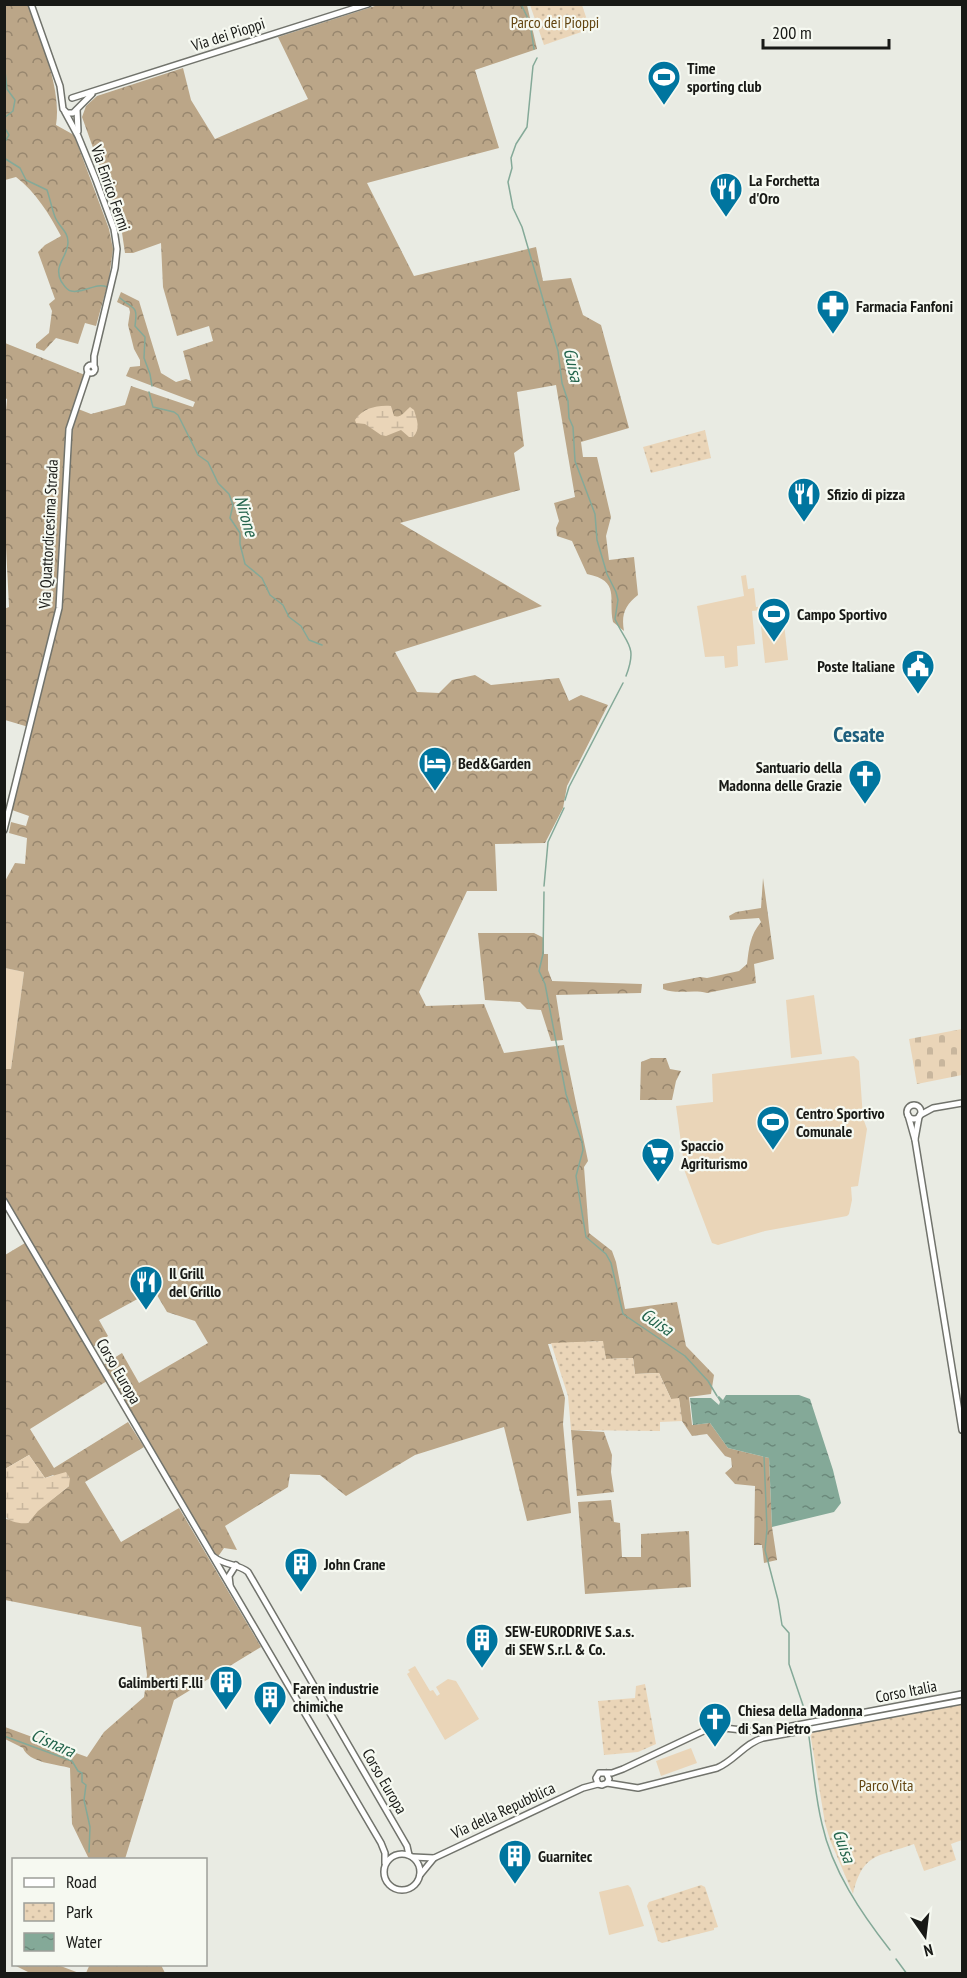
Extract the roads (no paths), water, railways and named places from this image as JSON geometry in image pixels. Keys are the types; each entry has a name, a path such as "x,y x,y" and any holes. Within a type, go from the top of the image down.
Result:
{"street":[{"path":"31,4 60,86 65,112 71,113 77,108 77,102 70,98 60,86"},
{"name":"Via dei Pioppi","path":"70,98 368,4"},
{"name":"Via dei Pioppi","path":"77,108 96,91"},
{"path":"62,103 70,98"},
{"name":"Via Enrico Fermi","path":"77,108 78,136"},
{"name":"Via Enrico Fermi","path":"65,112 78,136 114,229 117,249 115,268 91,369"},
{"name":"Via Quattordicesima Strada","path":"4,830 59,608 68,440 71,420 91,369"},
{"path":"963,1103 933,1108 909,1106 908,1115 915,1140 963,1430"},
{"path":"915,1140 920,1116 918,1105"},
{"path":"908,1115 911,1118 920,1116 933,1108"},
{"name":"Corso Europa","path":"4,1201 381,1843 385,1853 385,1863"},
{"name":"Corso Europa","path":"211,1555 226,1565 236,1565 248,1572 387,1810 411,1856"},
{"path":"231,1589 229,1576 236,1565"},
{"name":"Corso Italia","path":"606,1773 623,1769 710,1728 760,1732 963,1694"},
{"name":"Corso Italia","path":"607,1783 638,1788 717,1768 755,1740 963,1701"},
{"path":"602,1772 606,1773 609,1779 607,1783 598,1784 596,1776 602,1772"},
{"name":"Via della Repubblica","path":"583,1788 596,1776"},
{"name":"Via della Repubblica","path":"420,1875 434,1857 583,1788 598,1784"},
{"path":"398,1853 411,1856 419,1865 420,1875 415,1885 399,1890 393,1888 384,1876 385,1863 398,1853"},
{"name":"Via della Repubblica","path":"411,1856 434,1857"}],"water":[{"path":"726,1395 799,1395 810,1399 841,1503 834,1512 772,1527 769,1458 728,1448 710,1423 693,1425 690,1398 711,1398 719,1405 717,1397 723,1400"}],"waterway":[{"name":"Guisa","path":"521,4 530,23 534,49"},
{"name":"Guisa","path":"537,58 533,66 527,127 516,144 511,158 512,168 508,182 513,208 522,227 558,351 562,383 573,427 575,461 595,514 597,540 618,600 615,619 631,651 626,676"},
{"name":"Nirone","path":"4,62 7,89 15,100 13,111 4,118"},
{"name":"Nirone","path":"4,127 9,135 4,143"},
{"name":"Nirone","path":"4,158 20,168 26,180 47,190 55,217 68,238 59,270 65,287 76,291 98,286 107,287"},
{"name":"Nirone","path":"120,298 134,309 135,326 145,337 144,358 152,386"},
{"name":"Nirone","path":"149,392 153,407 178,415 198,455 208,462 218,483 229,494 233,505 230,518 240,533 245,564 262,578 270,595 283,605 289,617 301,626 309,640 322,645"},
{"name":"Guisa","path":"565,800 569,787 623,683"},
{"name":"Guisa","path":"544,886 548,842 564,808"},
{"name":"Guisa","path":"544,892 543,954 539,971 545,984 566,1094 582,1142 583,1150 576,1176 586,1237 606,1254 611,1263 623,1314 685,1356 708,1381 717,1396"},
{"name":"Guisa","path":"764,1456 767,1529 765,1550 782,1625 789,1633 789,1664 807,1717"},
{"name":"Cisnara","path":"4,1736 72,1761 82,1773 82,1782 86,1785 84,1800 90,1827 89,1852"},
{"name":"Guisa","path":"809,1737 820,1813 833,1858 858,1906 890,1950"},
{"name":"Guisa","path":"896,1959 907,1974"}],"place":[{"name":"Time sporting club","path":"664,106"},
{"name":"La Forchetta d'Oro","path":"726,218"},
{"name":"Farmacia Fanfoni","path":"833,335"},
{"name":"Sfizio di pizza","path":"804,523"},
{"name":"Campo Sportivo","path":"774,643"},
{"name":"Poste Italiane","path":"918,695"},
{"name":"Bed&Garden","path":"435,792"},
{"name":"Santuario della Madonna delle Grazie","path":"865,805"},
{"name":"Centro Sportivo Comunale","path":"773,1151"},
{"name":"Spaccio Agriturismo","path":"658,1183"},
{"name":"Il Grill del Grillo","path":"146,1311"},
{"name":"John Crane","path":"301,1593"},
{"name":"SEW-EURODRIVE S.a.s. di SEW S.r.l. & Co.","path":"482,1669"},
{"name":"Galimberti F.lli","path":"226,1711"},
{"name":"Faren industrie chimiche","path":"270,1726"},
{"name":"Chiesa della Madonna di San Pietro","path":"715,1748"},
{"name":"Guarnitec","path":"515,1885"}],"district":[{"name":"Cesate","path":"859,734"}],"park label":[{"name":"Parco dei Pioppi","path":"555,22"},
{"name":"Parco Vita","path":"886,1785"}]}
